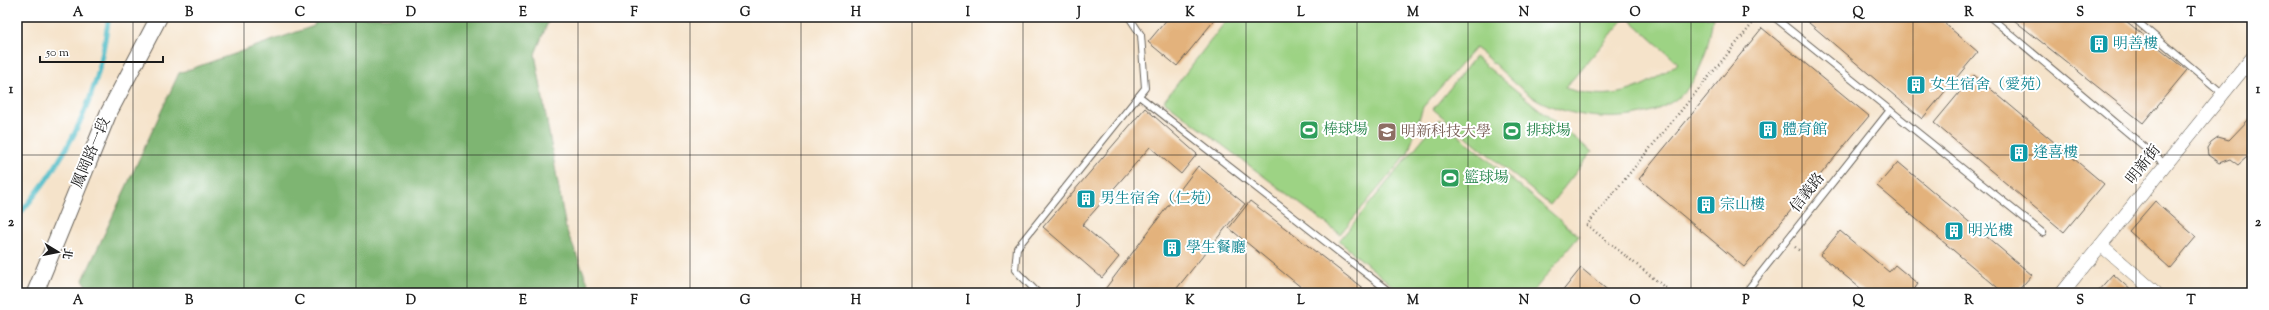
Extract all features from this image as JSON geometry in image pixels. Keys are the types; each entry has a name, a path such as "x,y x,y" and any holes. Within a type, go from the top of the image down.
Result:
{"street":[{"name":"鳳岡路一段","path":"35,293 108,114 159,17"},
{"name":"明新街","path":"2062,293 2222,93 2252,58"},
{"path":"2100,245 2156,293"}],"lane":[{"path":"1038,293 1015,270 1016,248 1145,88 1141,35 1128,17"},
{"path":"1774,17 2043,233"},
{"path":"1990,17 2165,164"},
{"path":"2132,17 2222,93"},
{"path":"1139,96 1392,293"},
{"name":"信義路","path":"1745,293 1890,110"}],"path":[{"path":"1672,293 1587,224 1758,17"}],"green space":[{"path":"316,17 550,17 535,54 566,229 592,293 89,293 83,280 179,73 314,26"},
{"name":"棒球場","path":"1229,17 1626,17 1565,88 1597,94 1611,94 1625,92 1651,81 1678,63 1627,17 1713,17 1708,45 1702,63 1694,80 1688,88 1674,101 1657,110 1637,115 1595,117 1555,108 1538,100 1523,90 1475,48 1423,107 1408,153 1340,234 1164,101"},
{"name":"排球場","path":"1475,57 1592,152 1550,205 1433,109"},
{"name":"籃球場","path":"1439,119 1579,236 1532,293 1401,293 1339,241"}],"building":[{"path":"1169,17 1217,17 1177,66 1148,42"},
{"name":"女生宿舍（愛苑）","path":"1802,17 1937,17 1978,52 1922,119"},
{"name":"明善樓","path":"2010,17 2121,17 2187,70 2143,123"},
{"name":"體育館","path":"1762,28 1869,116 1744,267 1639,179"},
{"name":"逢喜樓","path":"1974,75 2104,184 2064,232 1934,123"},
{"name":"男生宿舍（仁苑）","path":"1145,108 1197,154 1181,174 1150,147 1082,225 1119,257 1102,278 1043,227"},
{"path":"2252,116 2252,162 2247,157 2238,165 2230,159 2219,163 2208,155 2207,148 2211,142 2218,137 2229,140"},
{"name":"明光樓","path":"1898,162 2032,275 2016,293 2004,293 1877,186"},
{"name":"學生餐廳","path":"1198,166 1245,204 1173,293 1102,293"},
{"path":"1250,201 1369,293 1308,293 1229,228"},
{"path":"2155,201 2196,237 2170,268 2129,231"},
{"path":"1840,231 1889,272 1895,265 1918,284 1913,291 1916,293 1866,293 1820,255"},
{"path":"1581,268 1611,293 1561,293"},
{"path":"2113,274 2134,293 2096,293"}],"waterway":[{"path":"17,217 52,171 63,154 81,119 89,101 97,75 109,17"}],"place":[{"name":"明善樓","path":"2099,44"},
{"name":"女生宿舍（愛苑）","path":"1916,85"},
{"name":"棒球場","path":"1309,130"},
{"name":"體育館","path":"1768,130"},
{"name":"排球場","path":"1512,131"},
{"name":"明新科技大學","path":"1387,132"},
{"name":"逢喜樓","path":"2019,153"},
{"name":"籃球場","path":"1450,178"},
{"name":"男生宿舍（仁苑）","path":"1086,199"},
{"name":"宗山樓","path":"1706,205"},
{"name":"明光樓","path":"1954,231"},
{"name":"學生餐廳","path":"1172,248"}]}
